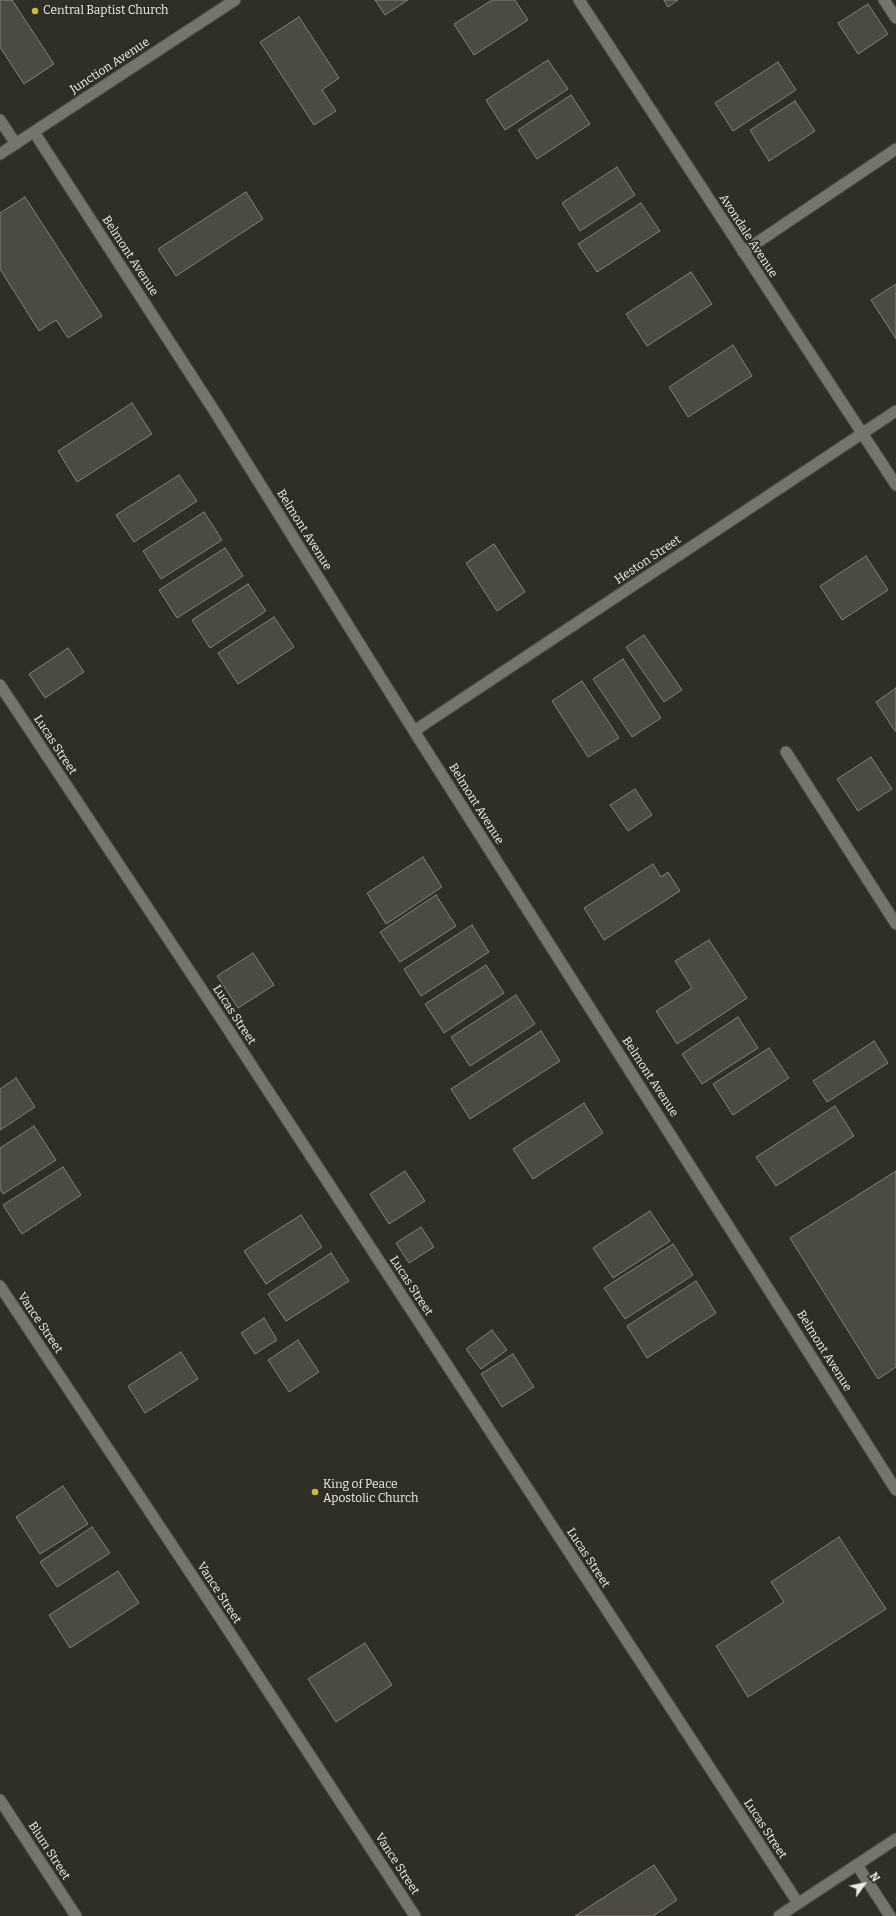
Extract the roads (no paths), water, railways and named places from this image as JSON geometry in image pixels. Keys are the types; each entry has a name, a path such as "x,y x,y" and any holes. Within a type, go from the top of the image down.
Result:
{"street":[{"name":"Junction Avenue","path":"0,154 235,0"},
{"name":"Avondale Avenue","path":"579,0 896,485"},
{"path":"884,0 896,18"},
{"path":"0,120 16,144"},
{"name":"Belmont Avenue","path":"34,132 215,412 414,731 896,1490"},
{"path":"743,252 896,149"},
{"name":"Heston Street","path":"414,731 896,411"},
{"name":"Lucas Street","path":"0,685 226,1027 798,1903"},
{"path":"786,752 896,924"},
{"name":"Vance Street","path":"0,1286 415,1916"},
{"name":"Blum Street","path":"0,1800 76,1916"},
{"path":"779,1916 896,1839"},
{"path":"857,1865 890,1916"}],"place":[{"name":"Central Baptist Church","path":"35,11"},
{"name":"King of Peace Apostolic Church","path":"315,1492"}]}
